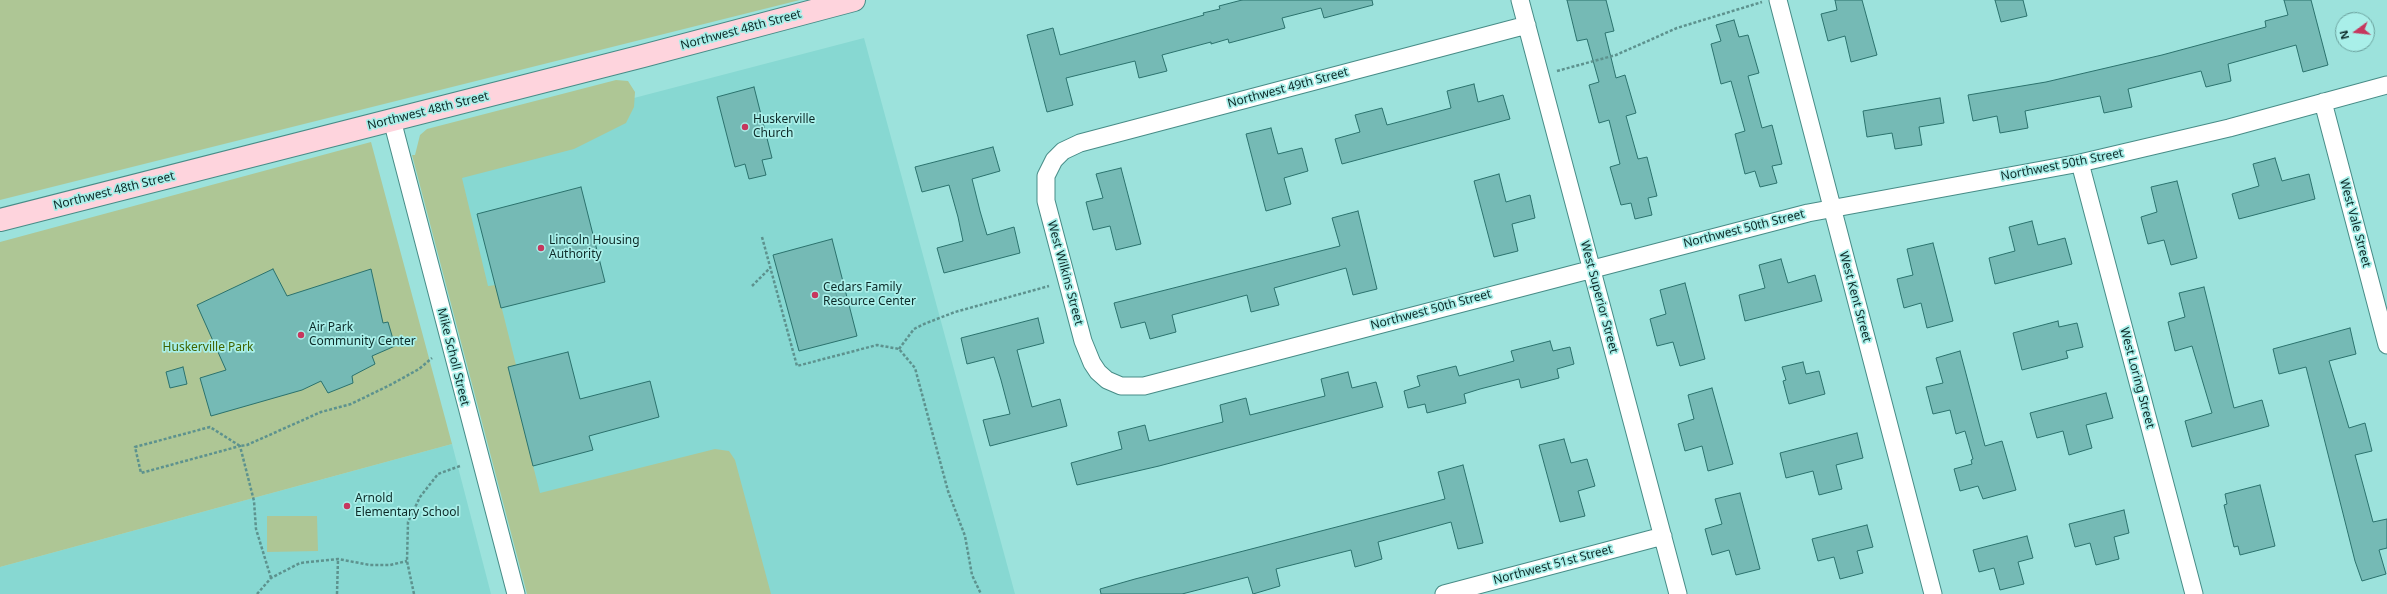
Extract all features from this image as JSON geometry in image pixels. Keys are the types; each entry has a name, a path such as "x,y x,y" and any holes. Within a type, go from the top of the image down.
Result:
{"main road":[{"name":"Northwest 48th Street","path":"0,220 854,0"}],"street":[{"name":"West Superior Street","path":"1520,0 1678,594"},
{"name":"West Kent Street","path":"1771,1 1832,209 1934,594"},
{"name":"Northwest 49th Street","path":"1054,160 1062,151 1080,143 1527,25"},
{"name":"Northwest 50th Street","path":"1107,380 1121,386 1144,386 1591,268 1832,209 2080,163 2229,128 2387,85"},
{"name":"West Vale Street","path":"2323,102 2387,345"},
{"name":"Mike Scholl Street","path":"392,120 516,594"},
{"name":"West Wilkins Street","path":"1054,160 1045,181 1046,201 1083,341 1092,363 1107,380"},
{"name":"West Loring Street","path":"2080,163 2194,594"},
{"name":"Northwest 51st Street","path":"1444,594 1662,536"}],"path":[{"path":"1540,75 1616,56 1677,28 1771,1"},
{"path":"762,237 798,366 877,345 899,349 912,364 918,377 948,491 965,536 972,575 981,594"},
{"path":"752,286 770,268"},
{"path":"899,349 914,329 924,324 955,312 1049,286"},
{"path":"271,578 256,529 254,501 240,446 210,427 135,447 141,473 240,446 321,412 351,404 419,369 432,358"},
{"path":"414,594 407,561 408,522 420,498 438,474 460,466"},
{"path":"337,594 338,559"},
{"path":"257,594 271,578 300,563 338,559 370,565 390,565 407,561"}],"shaded area":[{"path":"864,38 1015,594 548,594 427,152"},
{"name":"Arnold Elementary School","path":"452,444 491,594 0,594 0,567"}],"green space":[{"path":"0,0 800,0 0,200"},
{"path":"616,80 628,81 635,92 634,107 626,123 574,149 462,178 488,286 496,285 516,365 508,367 540,493 715,449 729,451 735,460 771,594 527,594 412,155 415,155 420,135 427,129"},
{"name":"Huskerville Park","path":"371,142 452,444 0,567 0,242"},
{"path":"267,516 317,516 318,551 267,552"}],"building":[{"path":"1242,0 1372,0 1373,5 1324,18 1321,8 1282,18 1285,28 1229,43 1228,39 1211,44 1211,42 1162,55 1167,71 1139,78 1135,61 1066,78 1073,105 1047,112 1027,35 1053,28 1060,55 1204,15 1203,13 1220,9 1219,6"},
{"path":"1567,0 1606,0 1614,31 1605,33 1616,78 1625,75 1636,113 1626,116 1638,159 1647,157 1657,196 1648,198 1652,215 1635,219 1631,203 1621,205 1610,167 1620,164 1609,120 1599,123 1589,85 1599,82 1587,39 1577,41"},
{"path":"1835,0 1862,0 1877,55 1851,62 1845,36 1828,41 1821,14 1837,10"},
{"path":"1995,0 2023,0 2027,16 2001,22"},
{"path":"2284,0 2311,0 2328,65 2303,72 2296,45 2228,64 2231,81 2206,87 2201,71 2128,89 2132,107 2104,113 2100,96 2025,111 2028,128 2000,133 1997,116 1973,121 1968,95 2046,82 2162,55 2266,27 2265,21 2288,15"},
{"path":"1734,20 1739,37 1748,35 1759,73 1748,76 1762,128 1772,125 1782,164 1772,166 1777,183 1760,187 1755,171 1745,174 1735,134 1745,131 1731,81 1721,84 1711,44 1721,41 1716,25"},
{"path":"1474,84 1478,102 1503,95 1510,119 1342,164 1335,139 1360,132 1355,115 1382,108 1387,125 1451,108 1447,91"},
{"name":"Huskerville Church","path":"754,87 772,158 762,160 766,175 749,179 745,164 735,167 717,97"},
{"path":"1940,98 1944,123 1919,127 1922,145 1895,149 1892,133 1867,137 1863,111"},
{"path":"1271,128 1278,154 1302,148 1308,171 1284,178 1291,204 1266,211 1246,134"},
{"path":"993,147 1000,171 972,179 980,211 987,235 1014,227 1020,253 944,273 937,248 963,241 958,217 949,185 922,192 915,167"},
{"path":"2275,158 2282,181 2309,174 2315,199 2239,219 2232,194 2259,186 2253,164"},
{"path":"1121,168 1141,244 1116,250 1110,226 1093,230 1086,202 1103,198 1096,174"},
{"path":"1499,174 1506,202 1530,195 1535,218 1512,224 1518,251 1494,257 1474,181"},
{"path":"2177,181 2197,258 2171,265 2164,240 2148,244 2141,217 2157,212 2151,187"},
{"name":"Lincoln Housing Authority","path":"581,187 605,282 501,308 477,214"},
{"path":"1358,211 1377,289 1353,295 1346,268 1274,288 1279,305 1251,312 1247,295 1172,315 1176,332 1150,339 1145,322 1121,328 1114,303 1340,246 1332,218"},
{"path":"2032,221 2038,245 2065,238 2072,264 1995,284 1989,258 2015,251 2009,227"},
{"name":"Cedars Family Resource Center","path":"832,239 857,336 799,351 773,255"},
{"path":"1933,243 1953,321 1927,328 1921,303 1904,308 1897,279 1913,275 1907,249"},
{"path":"1781,259 1788,283 1815,275 1822,301 1745,321 1739,295 1765,288 1759,265"},
{"name":"Air Park Community Center","path":"273,269 287,296 371,269 383,323 388,322 395,346 372,356 375,364 352,376 353,383 328,393 321,381 302,390 211,416 200,378 226,370 197,305"},
{"path":"1685,283 1705,359 1680,366 1673,342 1657,346 1650,319 1666,314 1660,290"},
{"path":"2204,287 2234,408 2262,400 2269,426 2192,447 2185,421 2212,413 2192,346 2175,351 2168,322 2185,317 2179,293"},
{"path":"1038,318 1044,343 1017,350 1032,407 1060,399 1067,426 990,446 983,420 1010,414 1001,380 994,357 967,364 961,338"},
{"path":"2058,321 2059,327 2077,323 2083,347 2066,351 2068,358 2022,370 2013,333"},
{"path":"2350,328 2356,354 2329,361 2349,428 2365,423 2372,451 2355,455 2373,522 2387,519 2387,548 2379,550 2386,574 2362,581 2355,561 2306,367 2279,374 2273,349"},
{"path":"1550,341 1553,351 1570,347 1574,364 1557,369 1559,378 1521,388 1519,379 1480,389 1464,394 1466,403 1427,413 1425,404 1408,408 1404,391 1420,386 1417,376 1456,366 1459,376 1514,361 1511,351"},
{"path":"1960,351 1985,446 2002,441 2016,490 1983,499 1978,486 1960,491 1954,469 1972,464 1971,460 1973,459 1965,431 1956,434 1950,410 1933,414 1926,387 1943,383 1936,358"},
{"path":"568,352 580,399 650,381 659,417 589,436 593,450 533,466 508,367"},
{"path":"1803,362 1806,374 1819,371 1825,394 1789,404 1783,381 1786,380 1782,367"},
{"path":"183,367 187,384 170,388 166,372"},
{"path":"1348,372 1352,388 1376,382 1383,407 1159,466 1077,485 1071,463 1122,449 1118,432 1145,425 1149,441 1223,422 1220,405 1246,398 1250,415 1325,396 1321,379"},
{"path":"1712,388 1733,464 1708,471 1702,446 1685,451 1678,424 1694,419 1688,395"},
{"path":"2106,393 2113,418 2086,425 2092,448 2069,455 2063,431 2037,438 2030,413"},
{"path":"1857,433 1863,458 1836,465 1842,489 1819,495 1813,471 1786,478 1780,453"},
{"path":"1564,439 1571,463 1587,459 1595,486 1578,491 1585,516 1560,522 1539,445"},
{"path":"1463,465 1483,543 1458,549 1451,522 1378,542 1382,559 1355,567 1351,550 1276,569 1280,586 1253,594 1248,577 1182,594 1101,594 1100,589 1135,579 1445,499 1438,472"},
{"path":"2260,485 2275,546 2240,555 2238,546 2234,547 2224,505 2227,504 2225,494"},
{"path":"1740,493 1760,569 1736,575 1729,550 1712,555 1705,529 1722,524 1715,499"},
{"path":"2124,510 2129,533 2114,537 2119,559 2096,565 2090,543 2075,547 2069,524"},
{"path":"1867,525 1873,547 1857,551 1863,573 1840,579 1834,557 1818,561 1812,539"},
{"path":"2027,536 2033,558 2018,562 2024,584 2000,590 1994,568 1979,572 1973,550"}],"place":[{"name":"Huskerville Church","path":"745,127"},
{"name":"Lincoln Housing Authority","path":"541,248"},
{"name":"Cedars Family Resource Center","path":"815,295"},
{"name":"Air Park Community Center","path":"301,335"},
{"name":"Arnold Elementary School","path":"347,506"}]}
